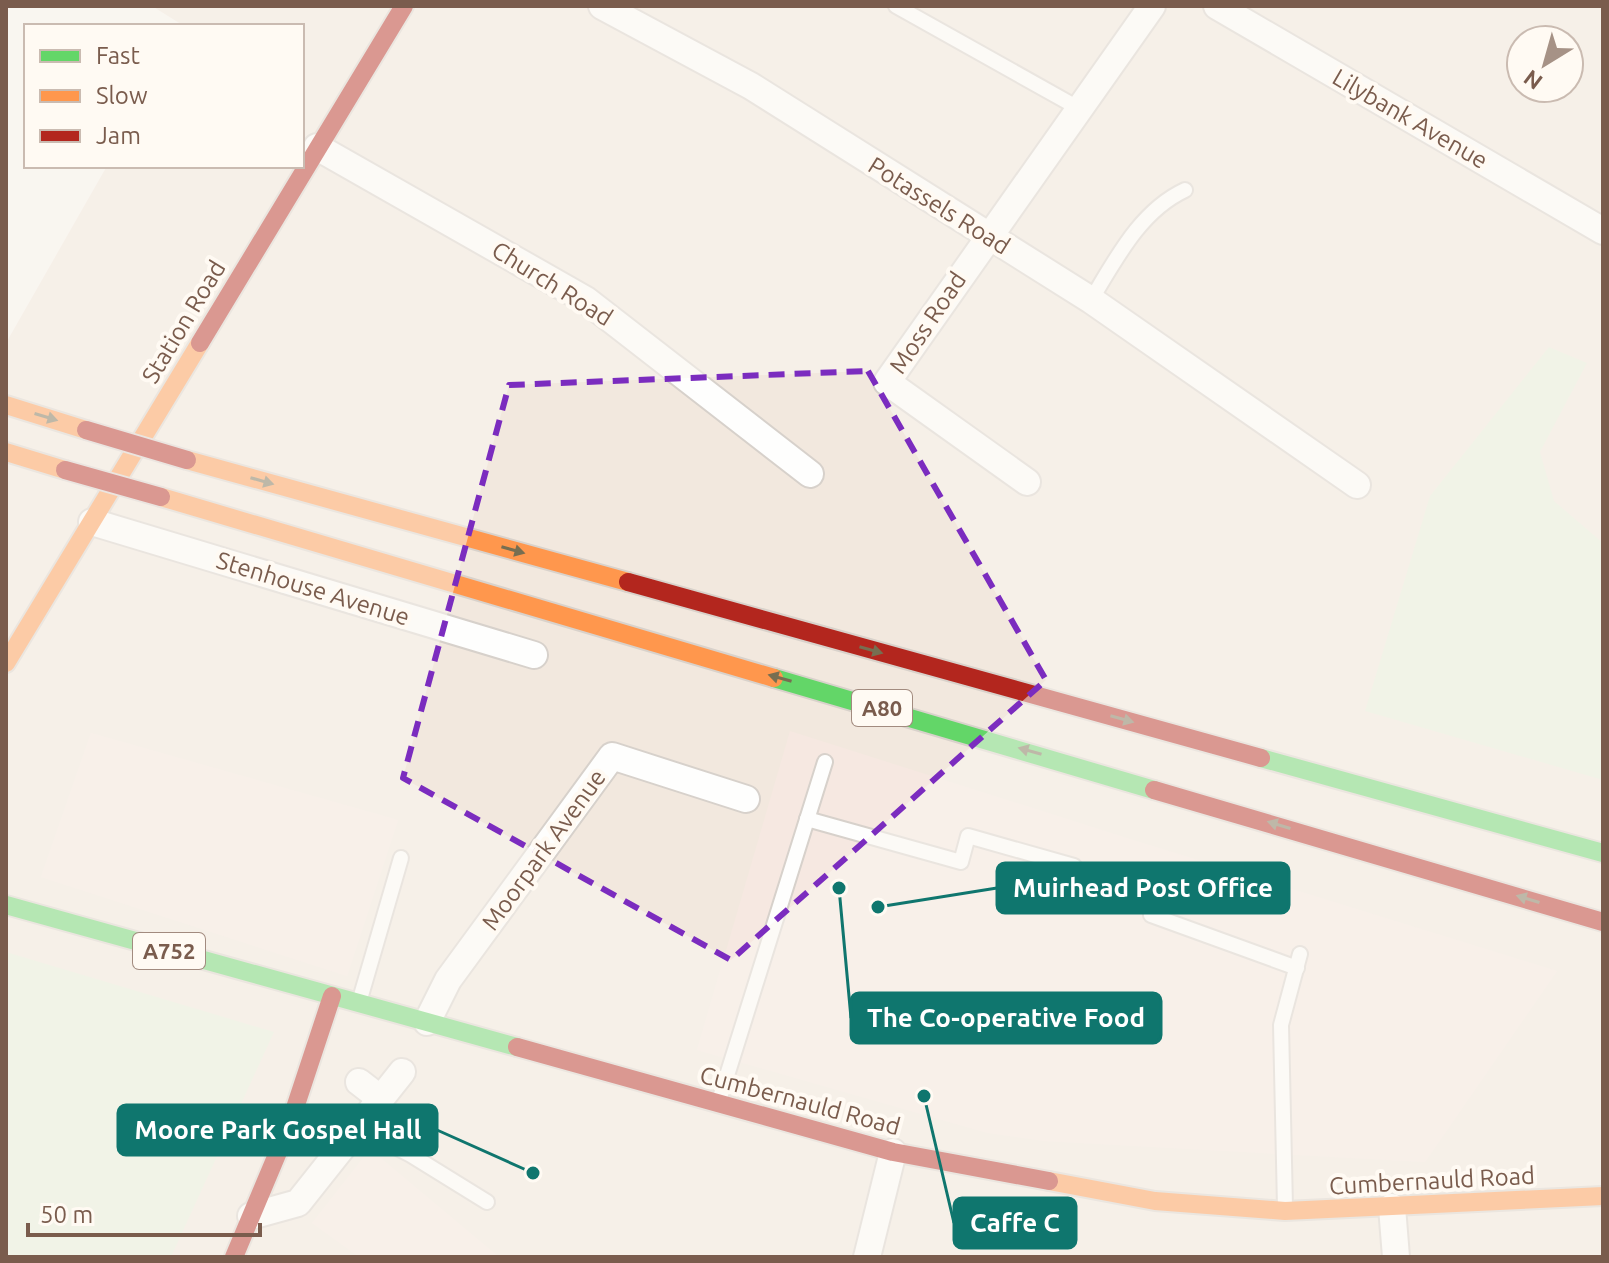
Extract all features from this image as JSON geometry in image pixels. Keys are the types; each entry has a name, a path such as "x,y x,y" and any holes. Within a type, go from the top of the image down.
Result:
{"main road":[{"name":"Station Road","path":"6,663 404,6"},
{"name":"A80","path":"6,405 187,460 1603,853"},
{"name":"A80","path":"6,452 1603,922"},
{"name":"Cumbernauld Road","path":"6,905 893,1152 1155,1201 1285,1211 1603,1196"},
{"path":"234,1257 289,1126 332,996"}],"street":[{"name":"Potassels Road","path":"602,6 751,86 986,237 1091,300 1357,485"},
{"name":"Moss Road","path":"1027,482 887,382 986,237 1152,6"},
{"name":"Lilybank Avenue","path":"1217,6 1603,231"},
{"name":"Church Road","path":"317,147 586,300 810,474"},
{"name":"Stenhouse Avenue","path":"92,522 534,655"},
{"name":"Moorpark Avenue","path":"427,1022 448,980 612,756 746,799"},
{"path":"251,1216 298,1203 402,1072"},
{"path":"359,1082 381,1099"},
{"path":"867,1257 893,1152"},
{"path":"1392,1207 1396,1257"}],"lane":[{"path":"896,6 1080,109"},
{"path":"1091,300 1148,215 1162,201 1185,190"},
{"path":"718,1104 825,762"},
{"path":"807,819 961,862 968,836 1074,866"},
{"path":"359,1004 401,858"},
{"path":"1151,915 1298,961 1281,1025 1285,1211"},
{"path":"358,1128 411,1155 487,1202"}],"highlighted area":[{"path":"868,371 1046,680 731,960 403,778 509,385"}],"shaded area":[{"path":"152,6 1603,6 1603,1257 6,1257 6,343 106,168 304,168 304,24 181,24"},
{"path":"790,731 1557,971 1425,1162 1044,1141 988,1133 697,1050"},
{"path":"91,733 398,820 347,976 41,877"},
{"path":"370,1149 499,1257 359,1257 312,1223"}],"green space":[{"path":"1549,347 1587,363 1540,452 1554,501 1603,543 1603,780 1365,711 1430,496"},
{"path":"6,952 274,1032 171,1257 6,1257"}],"traffic: fast":[{"path":"774,678 1154,790"},
{"path":"1261,758 1603,853"},
{"path":"6,905 517,1047"}],"traffic: slow":[{"path":"6,663 200,343"},
{"path":"6,405 86,430"},
{"path":"6,452 65,470"},
{"path":"187,460 628,582"},
{"path":"161,497 774,678"},
{"path":"1049,1181 1155,1201 1285,1211 1603,1196"}],"traffic: jam":[{"path":"200,343 404,6"},
{"path":"86,430 187,460"},
{"path":"65,470 161,497"},
{"path":"628,582 1261,758"},
{"path":"1154,790 1603,922"},
{"path":"234,1257 289,1126 332,996"},
{"path":"517,1047 893,1152 1049,1181"}],"place":[{"name":"The Co-operative Food","path":"839,888"},
{"name":"Muirhead Post Office","path":"878,907"},
{"name":"Caffe C","path":"924,1096"},
{"name":"Moore Park Gospel Hall","path":"533,1173"}]}
